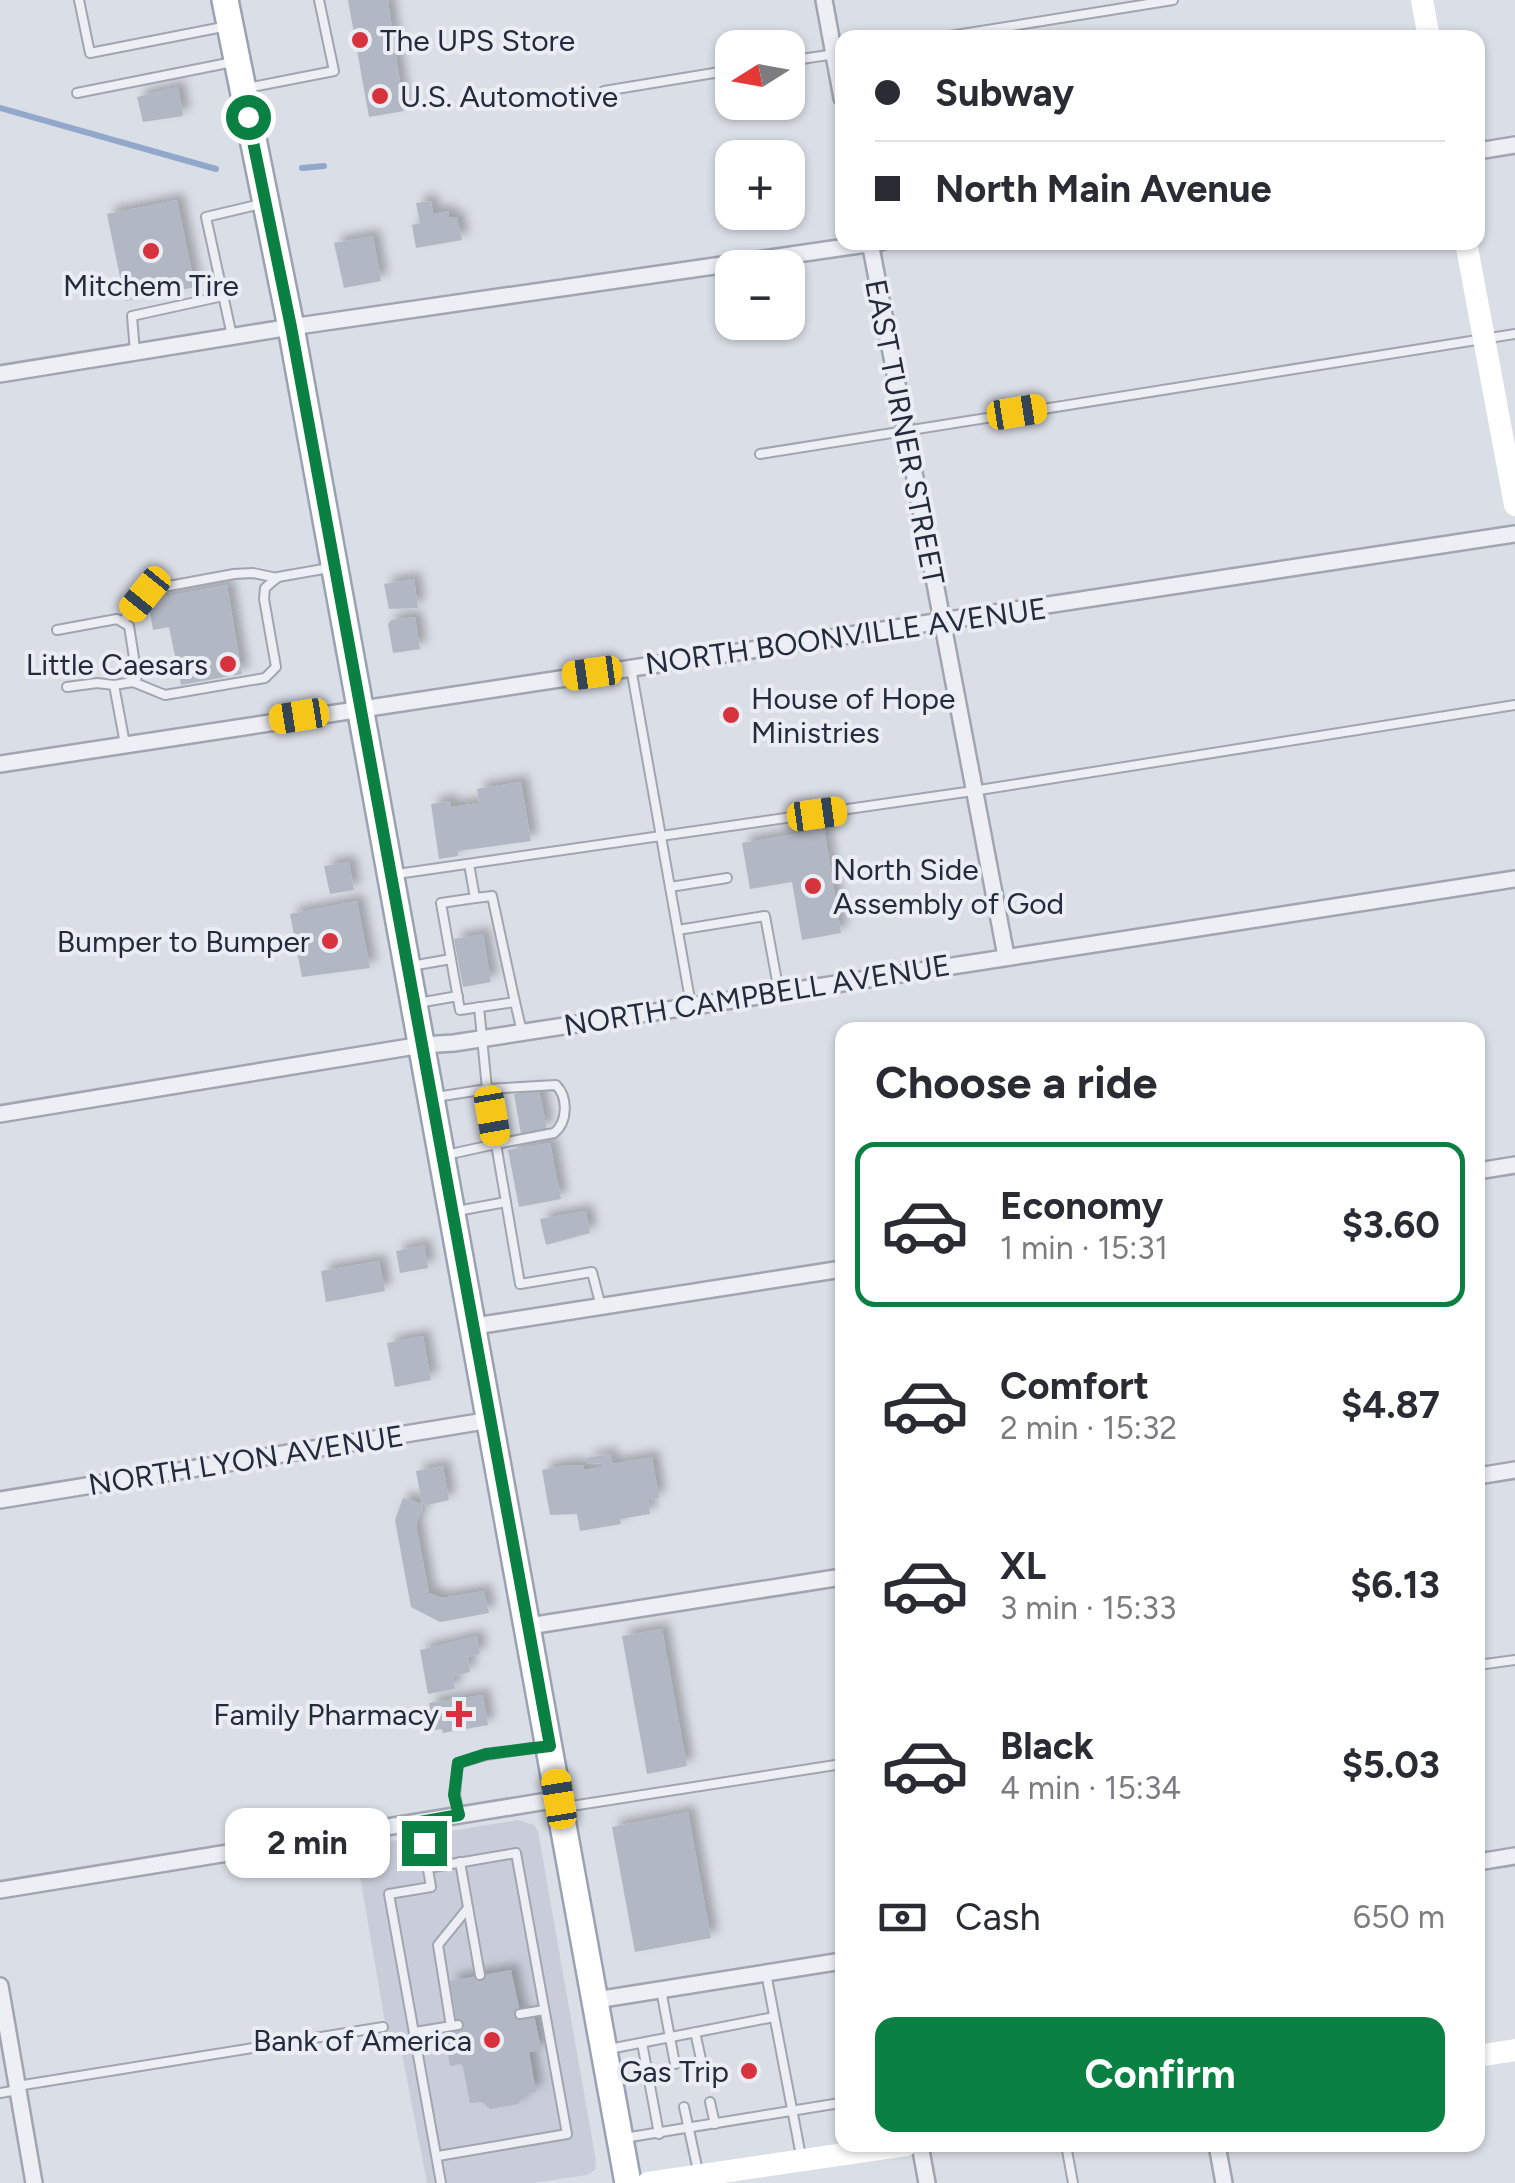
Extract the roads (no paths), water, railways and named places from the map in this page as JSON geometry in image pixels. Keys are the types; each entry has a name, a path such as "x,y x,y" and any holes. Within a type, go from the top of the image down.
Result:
{"main road":[{"path":"1422,0 1427,30"},
{"path":"228,13 291,327 628,2183"},
{"path":"1467,250 1515,505"},
{"path":"1485,2055 1515,2050"},
{"path":"648,2183 698,2176 774,2174 802,2160 835,2152"}],"street":[{"path":"824,0 835,42"},
{"path":"1485,150 1515,145"},
{"path":"0,374 291,327 835,249"},
{"name":"EAST TURNER STREET","path":"875,250 904,430 1006,956"},
{"name":"NORTH BOONVILLE AVENUE","path":"0,764 1515,534"},
{"name":"NORTH CAMPBELL AVENUE","path":"0,1114 422,1044 522,1032 1515,879"},
{"path":"1485,1170 1515,1166"},
{"path":"475,1326 835,1271"},
{"name":"NORTH LYON AVENUE","path":"0,1500 491,1420"},
{"path":"1485,1475 1515,1470"},
{"path":"529,1626 835,1579"},
{"path":"0,1890 459,1815 560,1803"},
{"path":"1485,1861 1515,1856"},
{"path":"596,2000 835,1962"},
{"path":"0,1986 34,2183"},
{"path":"921,2152 927,2183"},
{"path":"1219,2152 1224,2183"}],"lane":[{"path":"79,0 90,53 228,13"},
{"path":"243,89 334,71 319,0"},
{"path":"986,30 1172,0"},
{"path":"805,59 835,54"},
{"path":"77,94 238,61"},
{"path":"604,91 715,73"},
{"path":"232,336 206,217 266,203"},
{"path":"135,352 132,316 223,296"},
{"path":"760,454 1515,334"},
{"path":"123,621 145,594 158,588 234,574 277,578 333,567"},
{"path":"67,687 133,682 165,695 265,678 276,667 264,598 266,588 277,578"},
{"path":"56,630 123,621 129,626 137,669 133,682"},
{"path":"631,668 692,1006"},
{"path":"114,686 125,744"},
{"path":"390,875 973,791 1515,705"},
{"path":"469,864 475,898"},
{"path":"670,887 727,878"},
{"path":"514,1002 460,1010 442,904 492,896 522,1032"},
{"path":"678,930 765,916 779,992"},
{"path":"407,967 451,959"},
{"path":"414,1003 458,996"},
{"path":"479,1008 487,1089 520,1284 592,1272 601,1307"},
{"path":"432,1098 546,1084 556,1085 562,1091 565,1113 561,1128 554,1133 442,1156"},
{"path":"453,1212 506,1202"},
{"path":"1485,1664 1515,1660"},
{"path":"459,1815 454,1795 458,1763 486,1754 550,1746"},
{"path":"560,1803 835,1765"},
{"path":"420,1822 431,1887 389,1894 441,2183"},
{"path":"428,1868 516,1853 567,2134 438,2156"},
{"path":"460,1862 480,1975"},
{"path":"415,2032 454,2026 438,1945 468,1908"},
{"path":"766,1973 802,2160"},
{"path":"661,1990 675,2064"},
{"path":"520,2014 544,2010"},
{"path":"604,2050 774,2017"},
{"path":"0,2093 383,2027"},
{"path":"695,2032 701,2059"},
{"path":"642,2043 659,2134"},
{"path":"710,2102 715,2124"},
{"path":"620,2139 835,2105"},
{"path":"684,2107 698,2176"},
{"path":"1067,2152 1073,2183"}],"waterway":[{"path":"0,108 216,169"},
{"path":"302,168 324,166"}],"place":[{"name":"The UPS Store","path":"360,40"},
{"name":"U.S. Automotive","path":"380,96"},
{"name":"Mitchem Tire","path":"151,251"},
{"name":"Little Caesars","path":"228,664"},
{"name":"House of Hope Ministries","path":"731,715"},
{"name":"North Side Assembly of God","path":"813,886"},
{"name":"Bumper to Bumper","path":"330,941"},
{"name":"Family Pharmacy","path":"459,1714"},
{"name":"Bank of America","path":"492,2040"},
{"name":"Gas Trip","path":"749,2071"}]}
